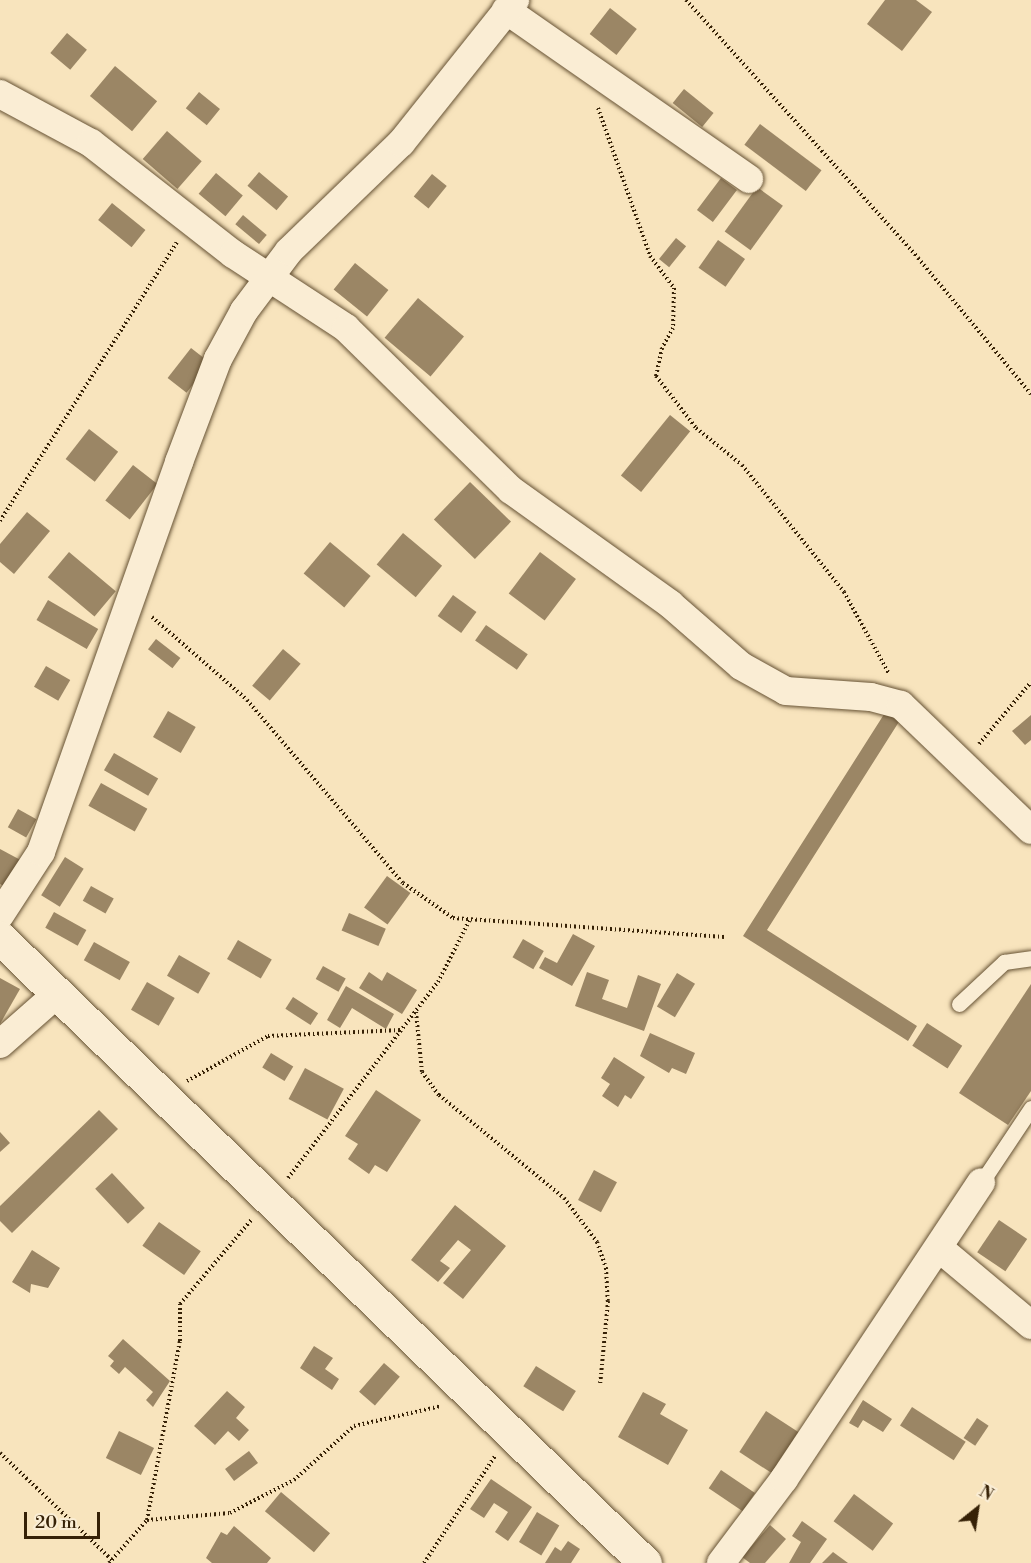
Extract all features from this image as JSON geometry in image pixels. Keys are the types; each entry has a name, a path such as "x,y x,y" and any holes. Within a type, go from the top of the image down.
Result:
{"street":[{"path":"0,915 41,852 218,359 267,276 394,151 511,5 749,178"},
{"path":"0,94 91,143 190,221 361,340 511,490 670,604 756,676 786,691 871,697 901,705 1031,830"},
{"path":"0,938 162,1092 268,1202 510,1434 638,1561"},
{"path":"0,1044 57,994"},
{"path":"722,1563 939,1248 981,1183"},
{"path":"939,1248 1031,1325"}],"lane":[{"path":"959,1004 1004,962 1031,958"},
{"path":"981,1183 1031,1108"}],"path":[{"path":"686,0 918,258 1031,394"},
{"path":"596,102 650,256 674,288 673,328 662,348 656,376 696,428 742,465 844,592 888,669 901,705"},
{"path":"0,521 190,221"},
{"path":"130,601 186,642 247,700 403,883 453,918 724,937"},
{"path":"964,764 1031,682"},
{"path":"0,1453 111,1561 147,1520 180,1341 180,1304 268,1202 402,1030 438,982 471,919"},
{"path":"416,1011 422,1071 439,1095 564,1198 597,1242 606,1268 608,1301 600,1385"},
{"path":"162,1092 268,1036 402,1030"},
{"path":"147,1520 230,1513 294,1480 354,1426 474,1400"},
{"path":"424,1563 510,1434"}],"building":[{"path":"885,0 916,0 932,12 902,51 867,24"},
{"path":"610,8 637,29 616,55 590,34"},
{"path":"67,33 87,50 70,70 50,53"},
{"path":"115,66 157,101 132,131 90,96"},
{"path":"684,89 714,113 702,127 673,103"},
{"path":"199,92 220,109 207,125 186,108"},
{"path":"760,124 821,170 806,191 744,145"},
{"path":"167,131 202,161 177,189 143,159"},
{"path":"259,172 288,196 277,210 247,186"},
{"path":"216,173 243,195 225,216 199,194"},
{"path":"432,174 447,186 429,208 414,197"},
{"path":"721,178 737,190 713,222 697,210"},
{"path":"757,187 783,206 751,250 725,231"},
{"path":"112,203 145,230 132,247 98,220"},
{"path":"243,215 267,235 259,244 235,224"},
{"path":"676,238 686,246 669,267 659,259"},
{"path":"718,240 745,259 726,287 698,268"},
{"path":"355,263 388,290 367,316 334,289"},
{"path":"418,298 464,337 431,376 385,338"},
{"path":"191,348 210,363 187,393 168,378"},
{"path":"670,415 690,431 641,492 621,476"},
{"path":"89,429 118,452 95,482 66,459"},
{"path":"133,465 157,484 130,520 105,500"},
{"path":"470,482 511,522 475,559 434,519"},
{"path":"27,512 50,531 14,574 0,562 0,544"},
{"path":"403,533 442,566 416,597 377,564"},
{"path":"330,542 371,576 344,607 304,573"},
{"path":"69,552 116,591 95,616 48,577"},
{"path":"540,552 576,579 545,621 509,594"},
{"path":"453,595 476,612 461,633 438,616"},
{"path":"48,600 98,629 87,649 36,620"},
{"path":"486,625 528,654 517,670 475,641"},
{"path":"156,639 180,658 172,668 148,649"},
{"path":"283,649 301,664 270,701 252,686"},
{"path":"46,666 70,680 58,701 34,687"},
{"path":"888,708 902,717 767,930 917,1026 908,1041 743,936"},
{"path":"168,711 196,727 181,753 153,737"},
{"path":"1031,715 1031,740 1025,745 1012,731"},
{"path":"114,753 158,778 148,796 104,770"},
{"path":"101,783 147,809 135,831 88,806"},
{"path":"18,809 36,819 26,838 8,827"},
{"path":"0,849 28,864 13,891 0,884"},
{"path":"65,857 84,869 60,907 41,895"},
{"path":"387,876 410,893 388,925 364,908"},
{"path":"91,886 114,899 105,913 83,901"},
{"path":"54,912 86,930 78,946 45,928"},
{"path":"349,913 386,929 378,946 342,930"},
{"path":"573,934 595,946 572,986 539,968 545,957 557,963"},
{"path":"523,939 544,951 533,969 512,957"},
{"path":"238,940 272,960 261,979 227,959"},
{"path":"94,942 130,962 120,980 84,960"},
{"path":"179,955 210,973 198,994 167,976"},
{"path":"323,966 346,979 338,992 316,979"},
{"path":"369,972 382,981 387,972 417,990 402,1014 359,988"},
{"path":"587,972 609,980 602,999 627,1008 638,975 661,984 644,1031 575,1006"},
{"path":"677,973 695,984 675,1017 657,1006"},
{"path":"0,978 20,989 0,1024"},
{"path":"147,982 175,998 159,1026 131,1010"},
{"path":"1031,984 1031,1091 1008,1125 959,1093"},
{"path":"346,986 394,1014 386,1029 352,1008 340,1028 327,1020"},
{"path":"293,997 318,1013 311,1025 285,1009"},
{"path":"927,1023 962,1046 948,1069 912,1046"},
{"path":"650,1033 695,1053 686,1074 672,1068 669,1073 640,1056"},
{"path":"271,1053 293,1066 285,1081 262,1068"},
{"path":"614,1057 645,1077 631,1099 625,1095 618,1107 602,1096 610,1084 601,1078"},
{"path":"305,1068 344,1089 327,1120 289,1099"},
{"path":"376,1090 421,1120 387,1172 375,1165 369,1174 348,1159 358,1144 345,1136"},
{"path":"99,1110 118,1129 12,1233 0,1221 0,1206"},
{"path":"0,1132 10,1143 0,1152"},
{"path":"594,1170 617,1182 601,1212 578,1200"},
{"path":"112,1173 145,1208 128,1224 95,1189"},
{"path":"455,1205 506,1246 463,1299 443,1283 471,1250 458,1240 440,1261 450,1268 438,1282 411,1260"},
{"path":"999,1220 1027,1239 1005,1271 977,1252"},
{"path":"159,1222 201,1251 184,1275 142,1246"},
{"path":"32,1250 60,1268 48,1288 31,1284 30,1293 12,1282"},
{"path":"123,1339 170,1381 153,1407 146,1400 153,1392 125,1367 119,1374 110,1366 114,1361 108,1356"},
{"path":"314,1346 333,1358 325,1369 339,1379 332,1390 300,1368"},
{"path":"384,1363 400,1377 375,1405 359,1392"},
{"path":"536,1366 576,1391 563,1411 523,1386"},
{"path":"227,1391 245,1407 236,1418 249,1430 239,1441 228,1431 215,1445 194,1426"},
{"path":"643,1392 666,1404 660,1414 688,1430 668,1465 618,1437"},
{"path":"863,1400 892,1419 883,1432 863,1420 858,1428 849,1423"},
{"path":"912,1407 966,1442 954,1460 900,1425"},
{"path":"766,1411 803,1435 776,1476 739,1452"},
{"path":"977,1418 989,1426 975,1446 964,1438"},
{"path":"119,1431 154,1448 141,1475 106,1458"},
{"path":"249,1451 258,1463 234,1481 225,1469"},
{"path":"721,1470 755,1493 743,1511 709,1488"},
{"path":"491,1479 532,1507 508,1541 495,1532 508,1512 494,1503 484,1518 470,1509"},
{"path":"281,1492 330,1533 314,1552 265,1511"},
{"path":"854,1494 893,1523 873,1551 834,1521"},
{"path":"537,1512 559,1525 541,1555 519,1542"},
{"path":"802,1521 827,1539 810,1563 789,1563 801,1542 792,1536"},
{"path":"770,1525 786,1539 765,1563 750,1563 742,1557"},
{"path":"234,1526 271,1558 267,1563 212,1563 206,1558 221,1532 227,1535"},
{"path":"568,1541 580,1549 571,1563 545,1563 555,1547 561,1551"},
{"path":"833,1552 848,1563 822,1563"}]}
